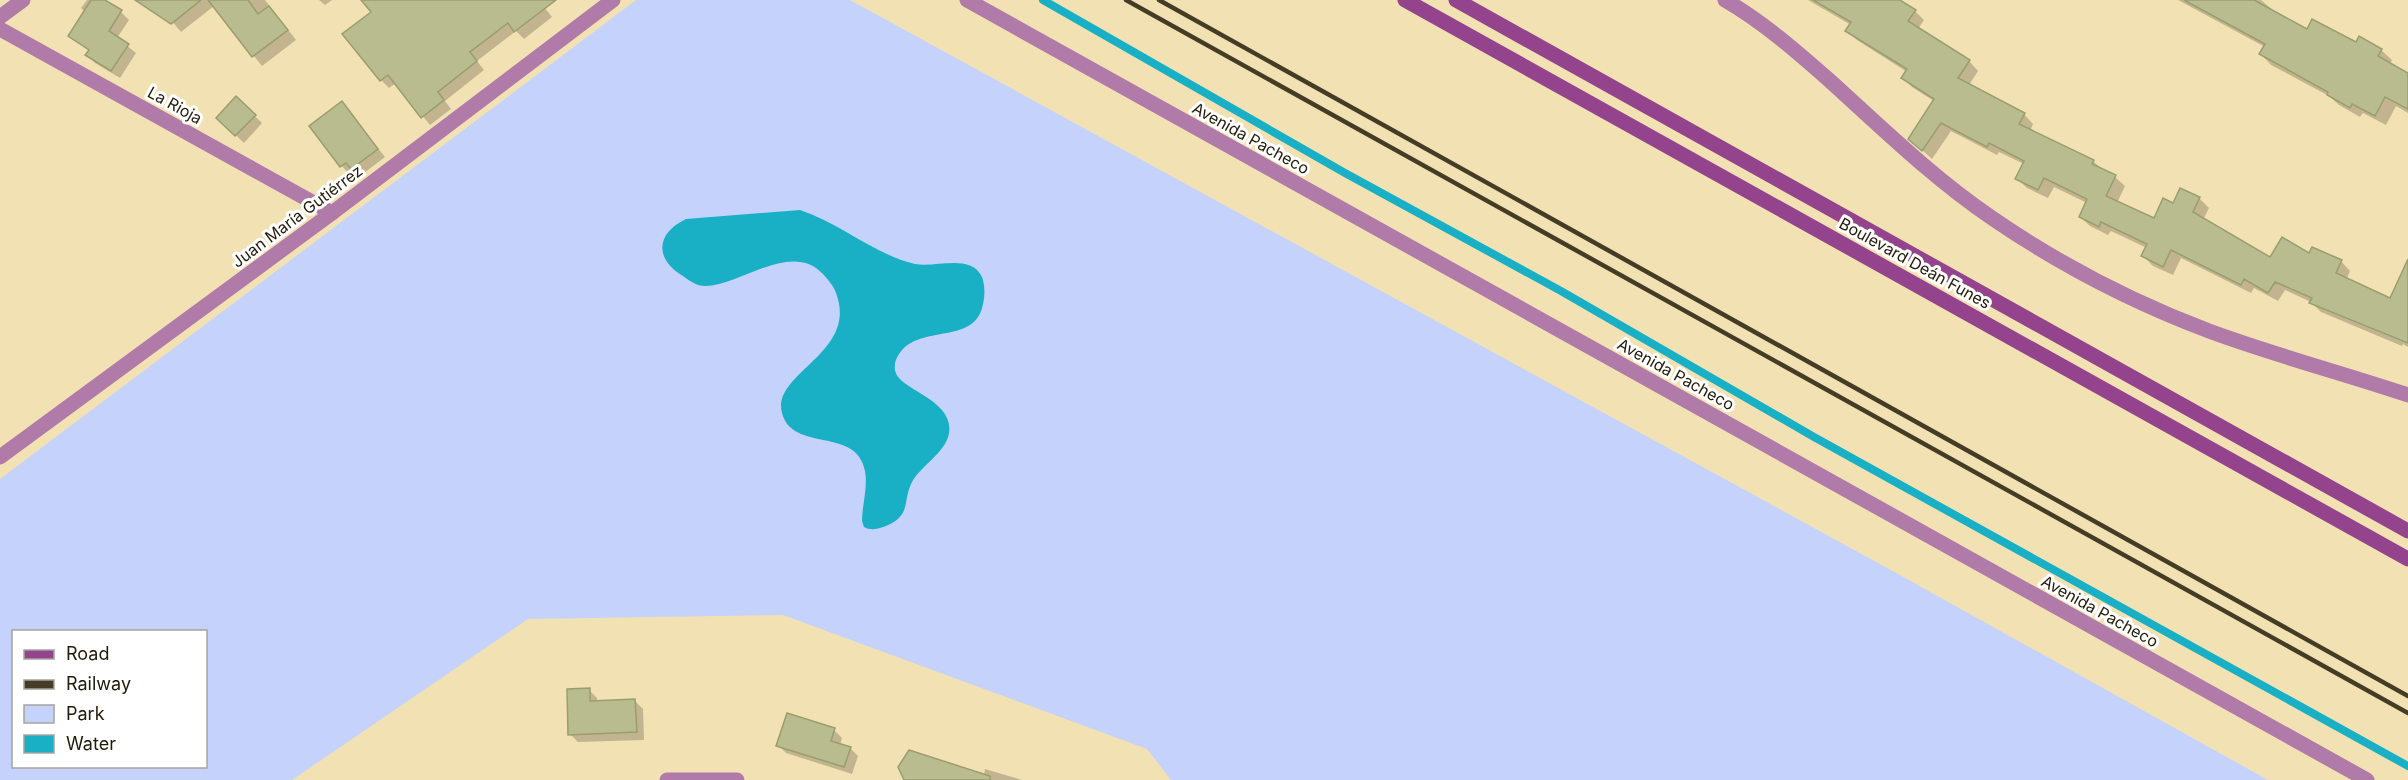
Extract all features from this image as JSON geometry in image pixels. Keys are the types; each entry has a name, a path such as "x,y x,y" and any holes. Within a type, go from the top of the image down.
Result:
{"main road":[{"name":"Boulevard Deán Funes","path":"1404,0 2408,559"},
{"name":"Boulevard Deán Funes","path":"1456,0 2408,531"}],"street":[{"path":"0,17 23,0"},
{"name":"Juan María Gutiérrez","path":"0,457 332,213 612,0"},
{"name":"Avenida Pacheco","path":"967,0 2367,780"},
{"path":"1725,0 1788,44 1913,155 1990,217 2050,255 2112,289 2210,331 2408,395"},
{"name":"La Rioja","path":"0,29 332,213"},
{"path":"667,780 737,780"}],"green space":[{"path":"636,0 850,0 1898,574 2268,780 1171,780 1147,749 783,615 528,619 292,780 0,780 0,479"}],"water":[{"path":"800,210 900,259 923,265 962,263 970,265 977,270 983,280 983,304 971,325 912,342 896,359 897,376 942,410 947,418 948,437 938,453 912,482 900,517 877,529 864,527 862,521 866,477 860,457 838,443 798,433 788,425 782,413 782,399 789,386 826,347 836,331 840,314 836,293 831,283 809,264 794,261 760,269 711,286 698,285 674,269 663,254 662,246 669,231 686,219"}],"building":[{"path":"91,0 105,0 122,10 109,31 129,44 111,71 85,55 89,50 68,36"},
{"path":"135,0 201,0 171,24"},
{"path":"208,0 248,0 258,14 269,6 288,30 252,57"},
{"path":"361,0 556,0 514,32 508,23 470,52 477,61 438,92 444,100 421,118 388,75 380,81 342,34 371,12"},
{"path":"1813,0 1900,0 1916,10 1908,21 1970,60 1958,78 2025,113 2019,124 2094,160 2092,164 2116,175 2106,196 2154,218 2163,198 2173,203 2180,188 2200,197 2193,212 2270,257 2282,237 2309,253 2312,247 2342,260 2336,273 2390,298 2408,259 2408,343 2309,303 2312,298 2275,282 2268,293 2244,279 2241,285 2171,250 2163,267 2141,256 2147,244 2101,222 2099,227 2079,217 2087,199 2044,178 2038,190 2015,179 2024,161 1989,143 1987,147 1941,123 1922,151 1908,139 1934,99 1901,78 1907,69 1845,31 1851,22"},
{"path":"2184,0 2254,0 2307,29 2312,19 2356,42 2359,36 2382,49 2378,56 2408,73 2408,109 2385,97 2375,116 2352,104 2350,108 2327,95 2328,92 2259,54 2265,44"},
{"path":"236,96 256,115 235,136 216,118"},
{"path":"342,101 378,149 351,169 346,163 340,167 309,126"},
{"path":"590,688 590,701 635,699 637,732 568,735 567,689"},
{"path":"787,713 835,728 831,741 851,747 844,767 776,746"},
{"path":"909,750 990,776 990,780 904,780 898,767"}],"waterway":[{"path":"1043,0 1345,173 1561,291 1814,437 2408,766"}],"railway":[{"path":"1126,0 2408,713"},
{"path":"1159,0 2408,696"}]}
